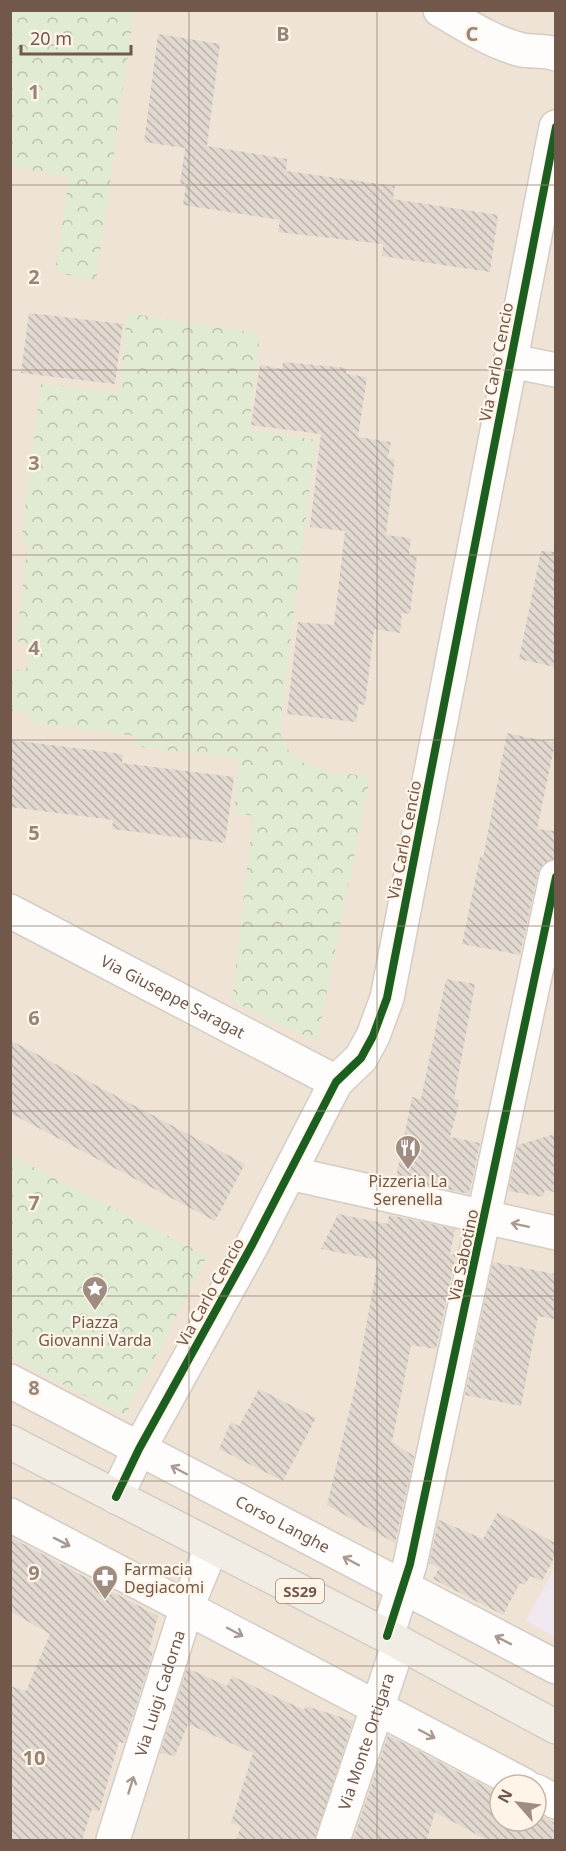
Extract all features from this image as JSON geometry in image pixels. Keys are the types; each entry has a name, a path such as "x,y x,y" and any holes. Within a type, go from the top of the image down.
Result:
{"main road":[{"name":"SS29","path":"10,1442 393,1640 555,1727"}],"street":[{"path":"440,10 497,41 524,50 546,51 555,54"},
{"name":"Via Carlo Cencio","path":"116,1497 139,1449 290,1173 336,1082 361,1058 373,1036 387,998 555,127"},
{"path":"511,361 555,370"},
{"name":"Via Sabotino","path":"393,1640 485,1217 555,877"},
{"name":"Via Giuseppe Saragat","path":"10,911 336,1082"},
{"path":"290,1173 555,1233"},
{"name":"Corso Langhe","path":"10,1381 555,1667"},
{"path":"10,1515 502,1773"},
{"name":"Via Luigi Cadorna","path":"113,1840 187,1607 212,1546"},
{"name":"Via Monte Ortigara","path":"333,1840 376,1706 393,1640"}],"shaded area":[{"path":"11,11 555,11 555,1840 11,1840"},
{"path":"555,1567 555,1637 526,1621"}],"green space":[{"path":"10,11 134,11 96,281 55,272 69,177 11,166"},
{"path":"127,313 260,334 249,429 316,440 280,733 287,749 307,765 332,772 370,776 317,1041 232,1001 253,816 234,812 239,759 134,746 136,736 29,722 29,713 11,711 11,669 26,670 31,644 16,641 28,542 21,541 41,384 119,393"},
{"name":"Piazza Giovanni Varda","path":"10,1155 207,1256 125,1416 11,1358"}],"building":[{"path":"158,34 220,44 207,146 287,159 286,171 395,186 393,199 498,215 490,272 382,256 383,244 278,232 280,220 183,205 186,184 180,184 185,148 144,142"},
{"path":"29,313 123,324 115,384 21,373"},
{"path":"283,362 347,368 346,374 367,377 358,437 391,442 388,458 395,459 386,535 411,538 409,555 417,556 410,614 402,613 400,633 374,629 365,705 359,704 356,722 287,714 298,622 334,625 345,531 310,527 321,434 251,425 260,365 282,369"},
{"path":"541,551 555,552 555,667 519,659"},
{"path":"507,733 555,743 537,829 555,831 555,859 543,864 538,873 520,955 462,944 480,857 483,858"},
{"path":"10,740 123,754 122,763 234,777 225,843 112,829 113,820 10,807"},
{"path":"446,979 475,984 454,1099 460,1100 450,1137 480,1143 469,1194 396,1178 412,1097 421,1099"},
{"path":"10,1040 245,1164 215,1221 10,1113"},
{"path":"555,1134 555,1192 545,1190 543,1197 508,1191 518,1145"},
{"path":"338,1214 388,1224 389,1215 455,1229 450,1254 456,1255 436,1349 411,1345 392,1442 414,1456 395,1543 327,1505 356,1383 378,1260 321,1249"},
{"path":"493,1262 555,1274 555,1319 538,1316 521,1406 465,1395"},
{"path":"259,1389 316,1418 283,1481 219,1449 231,1422 239,1426"},
{"path":"498,1512 555,1543 555,1556 542,1581 530,1576 525,1585 520,1583 503,1615 433,1579 439,1568 429,1563 439,1520 483,1539"},
{"path":"10,1537 158,1616 149,1650 153,1652 124,1743 119,1742 99,1812 92,1809 82,1840 10,1840 10,1686 26,1691 50,1634 10,1611"},
{"path":"187,1668 227,1686 232,1676 304,1710 306,1706 353,1721 315,1840 236,1840 241,1826 231,1823 253,1753 188,1724 175,1756 160,1753"},
{"path":"388,1735 488,1788 488,1833 548,1833 548,1819 555,1823 555,1840 487,1840 435,1812 427,1840 353,1840"}],"cycle path":[{"path":"116,1497 139,1449 252,1245 336,1082 361,1058 373,1036 387,998 556,127"},
{"path":"387,1636 410,1564 556,877"}],"place":[{"name":"Pizzeria La Serenella","path":"408,1171"},
{"name":"Piazza Giovanni Varda","path":"95,1312"},
{"name":"Farmacia Degiacomi","path":"105,1601"}]}
